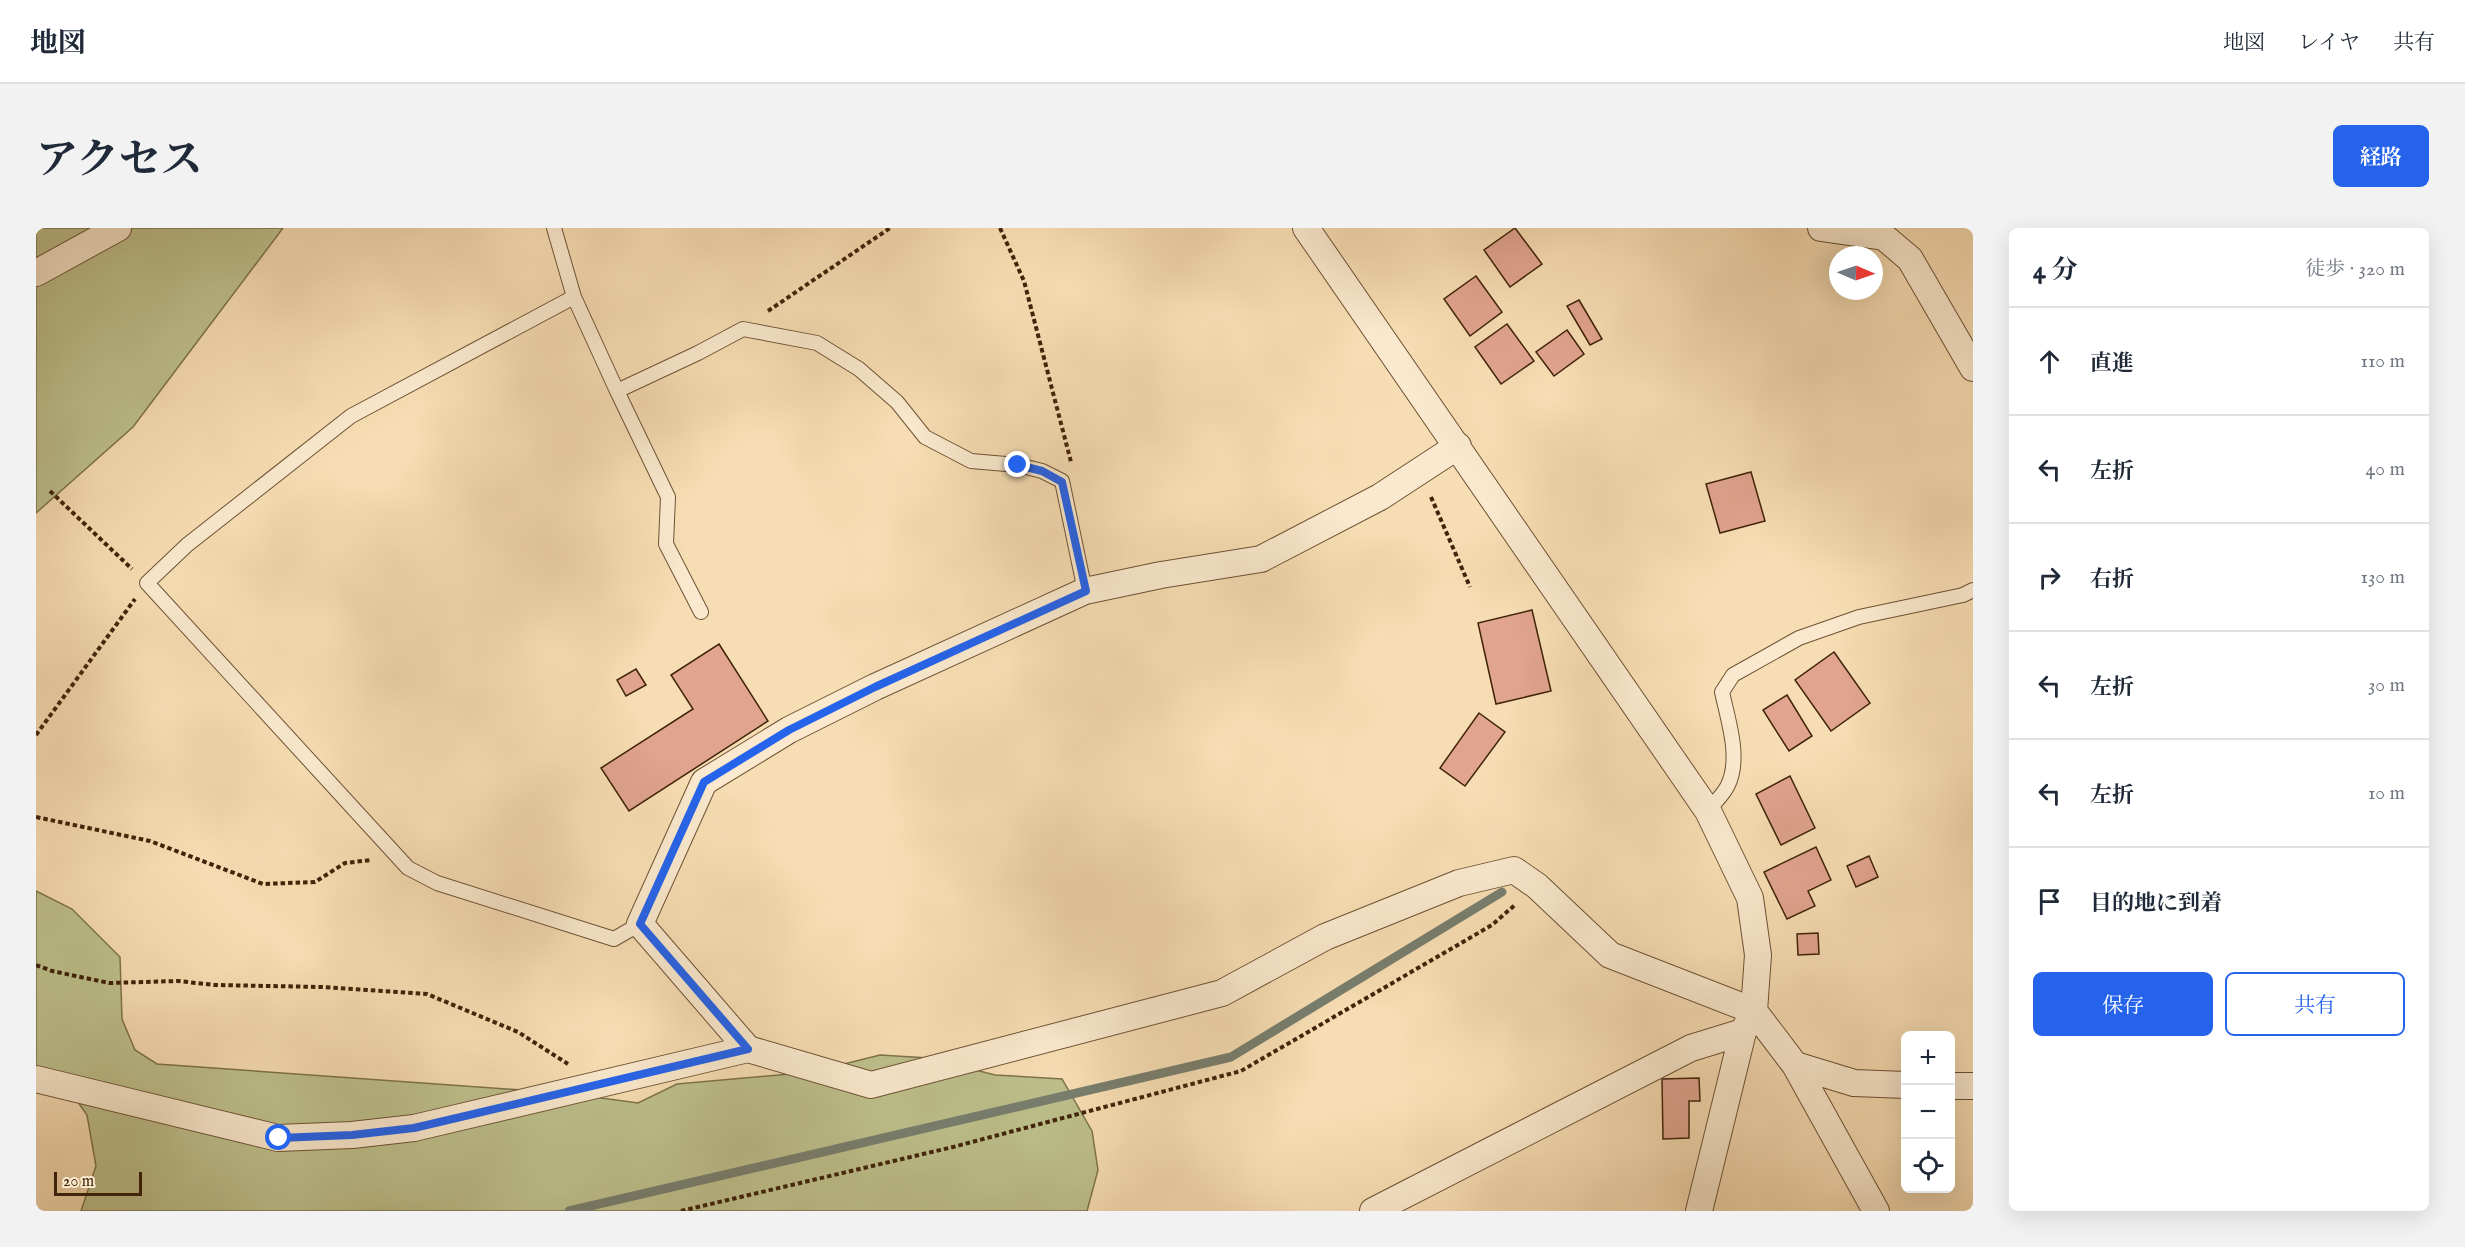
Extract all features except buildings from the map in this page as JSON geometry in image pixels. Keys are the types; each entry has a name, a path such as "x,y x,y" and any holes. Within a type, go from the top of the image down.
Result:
{"street":[{"path":"82,248 97,228"},
{"path":"36,273 118,228"},
{"path":"1306,228 1708,811 1750,898 1758,955 1749,1022 1699,1211"},
{"path":"1821,228 1884,237 1910,259 1973,369"},
{"path":"748,1049 640,924 704,782 789,730 875,687 1086,591 1161,575 1261,559 1380,497 1458,446"},
{"path":"36,1079 279,1138 352,1135 414,1128 748,1049 871,1085 1222,993 1325,938 1459,883 1514,870 1537,886 1610,955 1749,1022 1795,1065 1876,1211"},
{"path":"1373,1211 1691,1048 1749,1022"},
{"path":"1795,1065 1854,1083 1901,1085"},
{"path":"1955,1086 1973,1086"}],"lane":[{"path":"554,228 574,297 668,497 666,544 701,612"},
{"path":"574,297 351,416 188,545 147,583 408,868 436,883 614,939 640,924"},
{"path":"617,391 743,329 817,344 858,369 897,402 925,437 971,461 1018,465 1042,471 1062,482 1086,591"},
{"path":"1708,811 1728,785 1733,761 1722,692 1733,675 1799,638 1859,617 1963,595 1973,590"}],"path":[{"path":"743,329 890,228"},
{"path":"1000,228 1024,281 1073,471 1062,482"},
{"path":"36,735 147,583 50,491"},
{"path":"1380,497 1430,495 1470,587"},
{"path":"36,818 150,841 263,884 315,882 345,863 397,856"},
{"path":"681,1211 953,1147 1241,1071 1492,925 1537,886"},
{"path":"36,965 52,971 109,983 178,981 215,985 322,987 427,994 518,1032 602,1085"}],"green space":[{"path":"36,228 283,228 133,427 36,513"},
{"path":"36,891 72,909 120,957 122,1019 135,1050 157,1064 564,1093 638,1103 677,1084 812,1072 880,1055 929,1058 995,1075 1062,1079 1092,1131 1098,1170 1087,1211 81,1211 96,1166 87,1115 59,1075 36,1067"}],"waterway":[{"path":"569,1211 1231,1057 1502,892"}],"route":[{"path":"279,1138 352,1135 414,1128 748,1049 640,924 704,782 789,730 875,687 1086,591 1062,482 1042,471 1018,465"}]}
